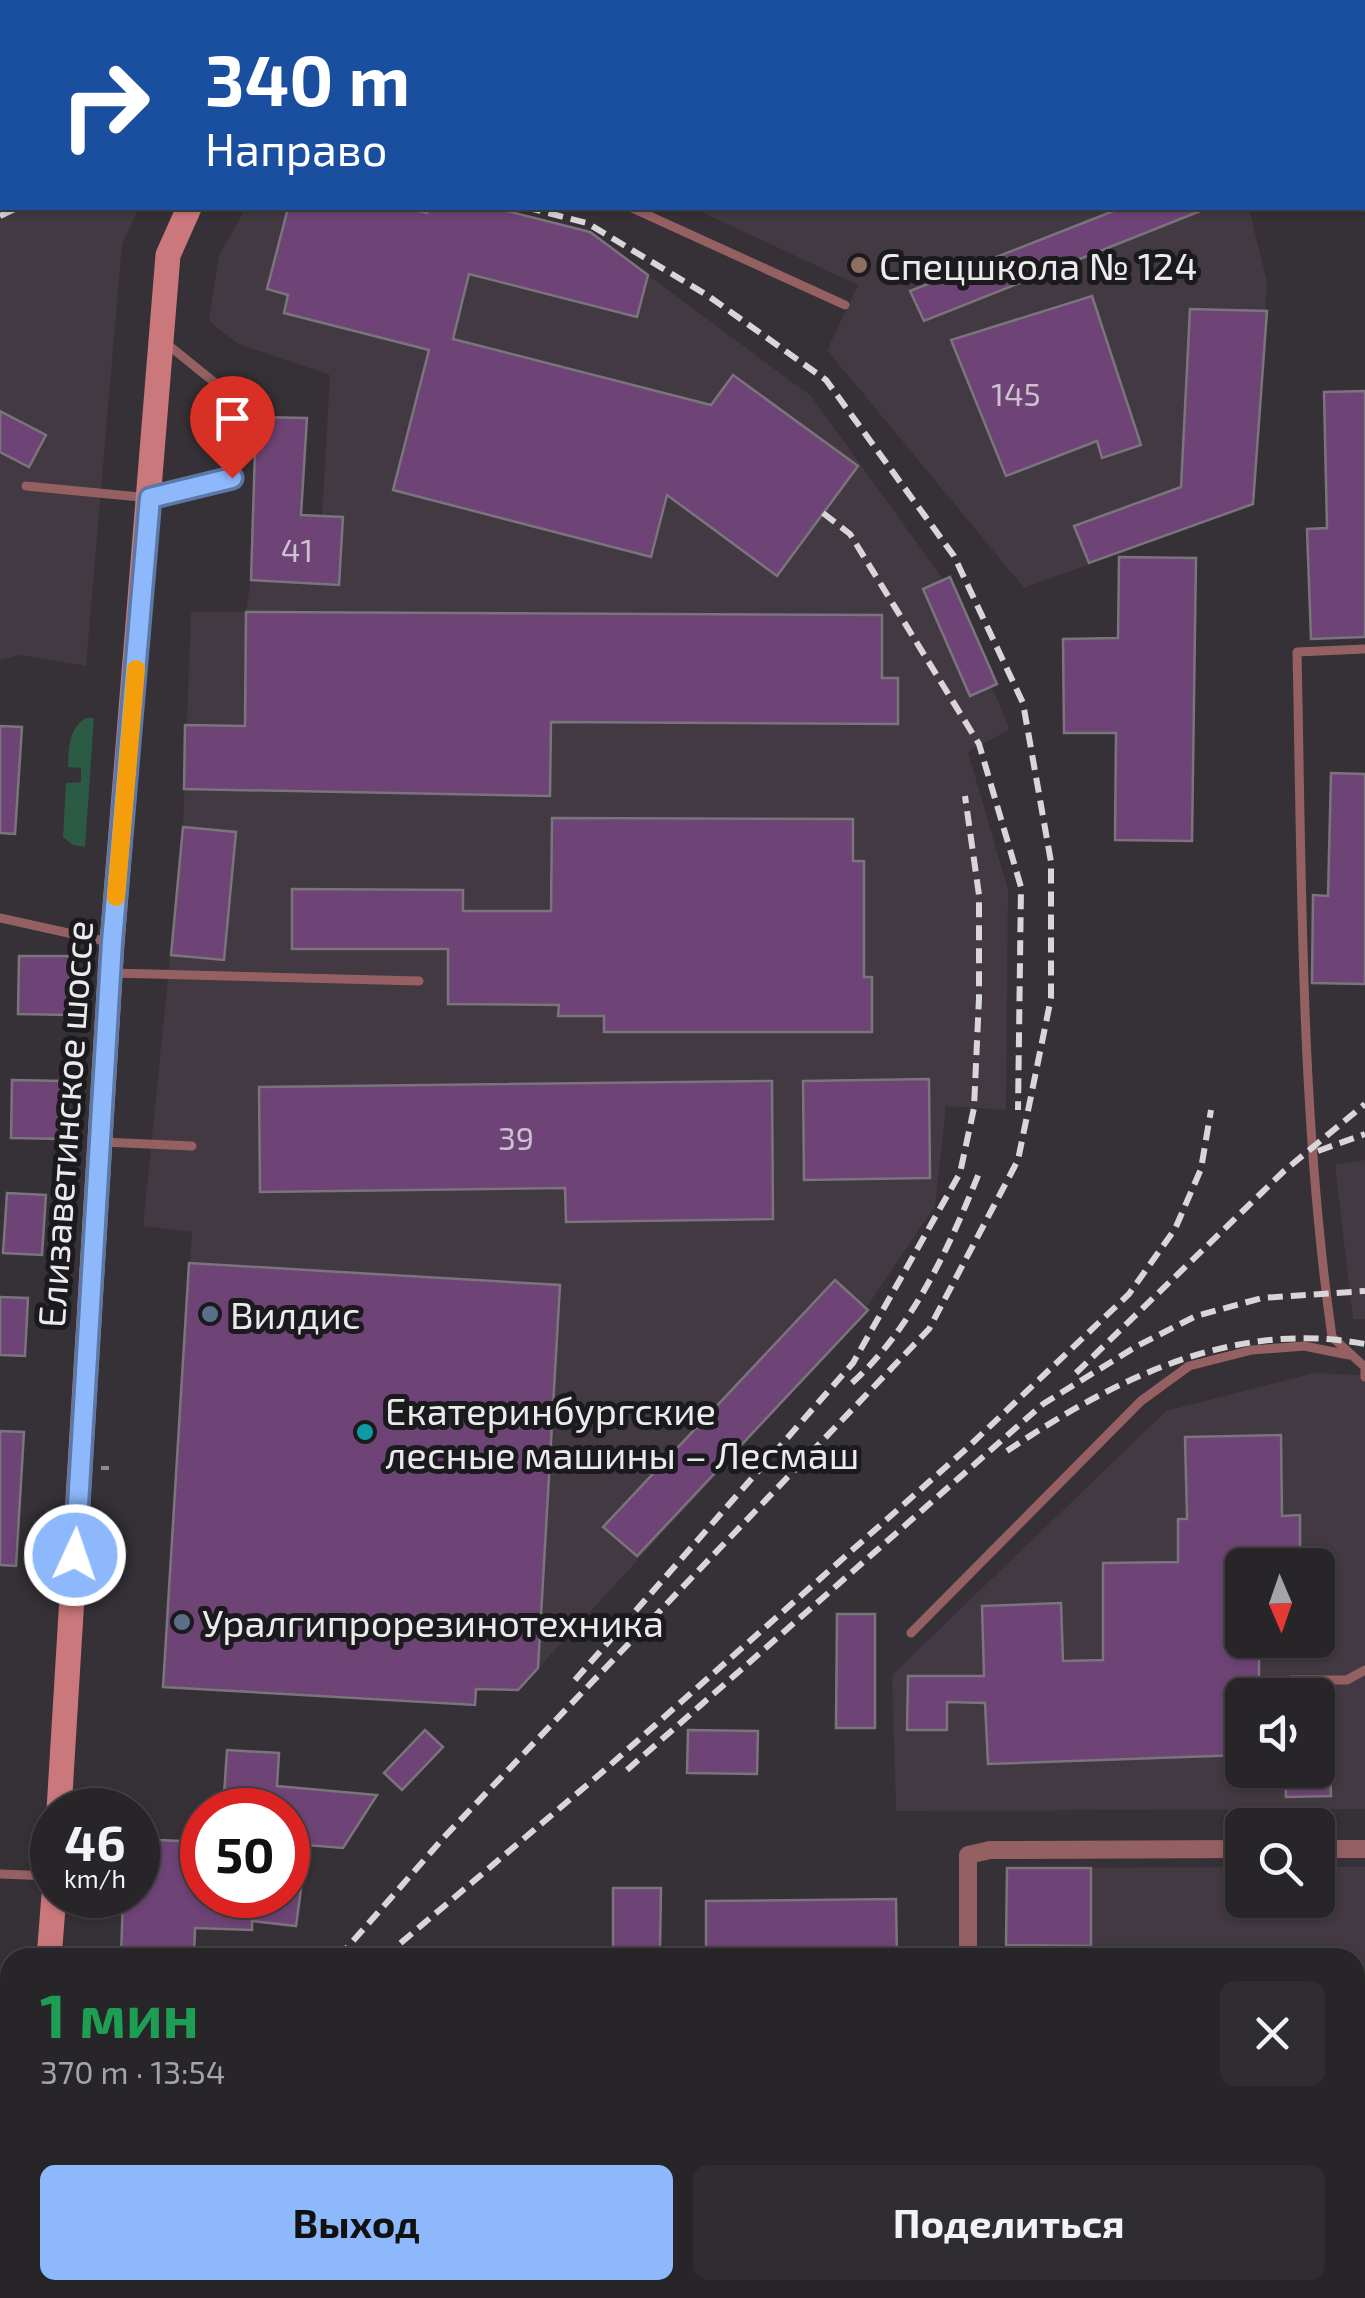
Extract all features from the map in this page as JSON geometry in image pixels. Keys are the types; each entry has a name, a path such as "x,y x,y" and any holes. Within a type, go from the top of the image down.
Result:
{"main road":[{"name":"Елизаветинское шоссе","path":"60,1788 112,942 168,255 187,210"},
{"path":"51,1948 53,1918"}],"street":[{"path":"968,1948 968,1855 990,1850 1225,1849"},
{"path":"1335,1849 1365,1849"}],"lane":[{"path":"636,210 846,304"},
{"path":"26,486 150,498 232,478 235,399 161,339"},
{"path":"1365,649 1296,652 1307,1072 1332,1338 1365,1366 1365,1377"},
{"path":"0,918 112,942"},
{"path":"110,973 419,980"},
{"path":"100,1142 192,1146"},
{"path":"911,1633 1140,1401 1189,1366 1252,1350 1304,1346 1352,1356"},
{"path":"1335,1680 1347,1680 1365,1670"},
{"path":"0,1874 30,1875"}],"shaded area":[{"path":"0,210 138,210 122,244 86,666 20,655 0,660"},
{"path":"245,210 503,210 590,232 811,396 951,590 1010,729 968,752 1008,890 1006,1110 946,1106 935,1206 856,1323 518,1690 477,1689 475,1705 163,1687 192,1232 143,1226 183,827 191,612 246,612 251,580 322,516 330,375 238,344 209,321 219,255"},
{"path":"697,210 1249,210 1267,282 1253,504 1024,588 827,350 858,285"},
{"path":"1365,1160 1365,1319 1353,1319 1335,1165"},
{"path":"1314,1373 1365,1375 1365,1809 896,1811 892,1675 1166,1411"},
{"path":"1225,1867 1225,1918 1335,1918 1335,1867 1365,1867 1365,1948 1005,1948 1007,1868"}],"green space":[{"path":"86,718 94,718 85,847 73,845 63,837 66,783 81,782 81,768 68,767 71,739"}],"building":[{"path":"287,210 503,210 590,232 648,275 637,317 469,274 453,339 711,405 733,375 858,466 777,576 667,495 651,557 393,490 429,350 284,313 288,295 267,289"},
{"path":"1116,210 1203,210 924,321 910,291"},
{"path":"1092,296 1141,445 1102,458 1097,441 1006,476 951,340"},
{"path":"1190,309 1267,311 1253,504 1089,563 1074,526 1181,487"},
{"path":"1365,391 1365,637 1311,639 1307,529 1327,528 1324,392"},
{"path":"0,411 46,435 29,467 0,452"},
{"path":"256,417 307,418 301,515 343,517 339,585 251,580"},
{"path":"1119,557 1196,558 1192,841 1115,840 1116,733 1064,733 1063,639 1118,638"},
{"path":"950,577 997,684 970,696 923,589"},
{"path":"246,612 882,615 882,678 898,678 898,724 551,722 550,796 184,789 185,725 245,726"},
{"path":"0,726 22,727 15,834 0,833"},
{"path":"1331,773 1365,774 1365,984 1312,983 1313,895 1328,896"},
{"path":"552,818 853,819 853,861 864,861 864,977 872,977 872,1032 604,1032 604,1016 558,1016 559,1005 448,1004 448,949 292,949 292,889 463,890 463,911 551,911"},
{"path":"183,827 236,832 224,960 171,955"},
{"path":"19,956 70,956 69,1015 18,1014"},
{"path":"929,1079 930,1178 804,1180 803,1081"},
{"path":"12,1080 64,1081 64,1139 11,1138"},
{"path":"772,1081 773,1219 566,1222 565,1188 260,1192 259,1087"},
{"path":"7,1193 46,1195 42,1255 3,1253"},
{"name":"Екатеринбургские лесные машины – Лесмаш","path":"189,1263 560,1285 538,1668 518,1690 476,1689 475,1705 163,1687"},
{"path":"835,1280 868,1310 637,1556 603,1527"},
{"path":"0,1297 28,1298 25,1356 0,1355"},
{"path":"0,1431 24,1432 16,1566 0,1565"},
{"path":"1281,1435 1282,1516 1300,1515 1300,1548 1225,1548 1225,1658 1259,1658 1259,1678 1225,1678 1225,1756 988,1764 985,1703 947,1702 947,1730 907,1730 908,1676 984,1676 982,1606 1061,1603 1063,1661 1103,1660 1103,1563 1178,1562 1178,1519 1187,1519 1185,1437"},
{"path":"837,1614 875,1614 875,1728 836,1728"},
{"path":"425,1730 443,1747 402,1790 384,1773"},
{"path":"688,1730 758,1731 757,1774 687,1773"},
{"path":"227,1750 279,1753 277,1786 299,1788 224,1788"},
{"path":"1286,1788 1331,1788 1331,1796 1286,1797"},
{"path":"310,1789 377,1795 343,1848 310,1845"},
{"path":"160,1840 180,1841 180,1918 297,1918 296,1926 252,1921 252,1930 195,1928 194,1948 121,1948 122,1918 160,1918"},
{"path":"1007,1868 1091,1868 1091,1946 1006,1945"},
{"path":"613,1888 661,1888 660,1948 613,1948"},
{"path":"896,1899 897,1948 706,1948 706,1901"}],"railway":[{"path":"0,216 13,210"},
{"path":"347,1948 447,1834 929,1329 1018,1160 1051,998 1051,862 1023,703 954,556 826,380 707,295 587,223 537,210"},
{"path":"823,513 850,534 979,744 1021,887 1018,1110"},
{"path":"575,1680 853,1363 960,1173 974,1108 979,998 979,895 965,796"},
{"path":"1076,1373 1284,1171 1365,1104"},
{"path":"395,1948 600,1774 965,1450 1129,1294 1175,1229 1201,1169 1211,1110"},
{"path":"1318,1151 1365,1134"},
{"path":"852,1383 912,1311 957,1226 981,1168"},
{"path":"627,1770 1043,1404 1137,1346 1196,1316 1262,1298 1365,1291"},
{"path":"1007,1451 1132,1379 1222,1348 1268,1340 1365,1344"}],"slow traffic":[{"path":"116,897 136,669"}],"place":[{"name":"Спецшкола № 124","path":"859,265"},
{"name":"Вилдис","path":"210,1314"},
{"name":"Екатеринбургские лесные машины – Лесмаш","path":"365,1432"},
{"name":"Уралгипрорезинотехника","path":"182,1622"}],"route":[{"path":"75,1555 112,942 150,498 232,478"}]}
